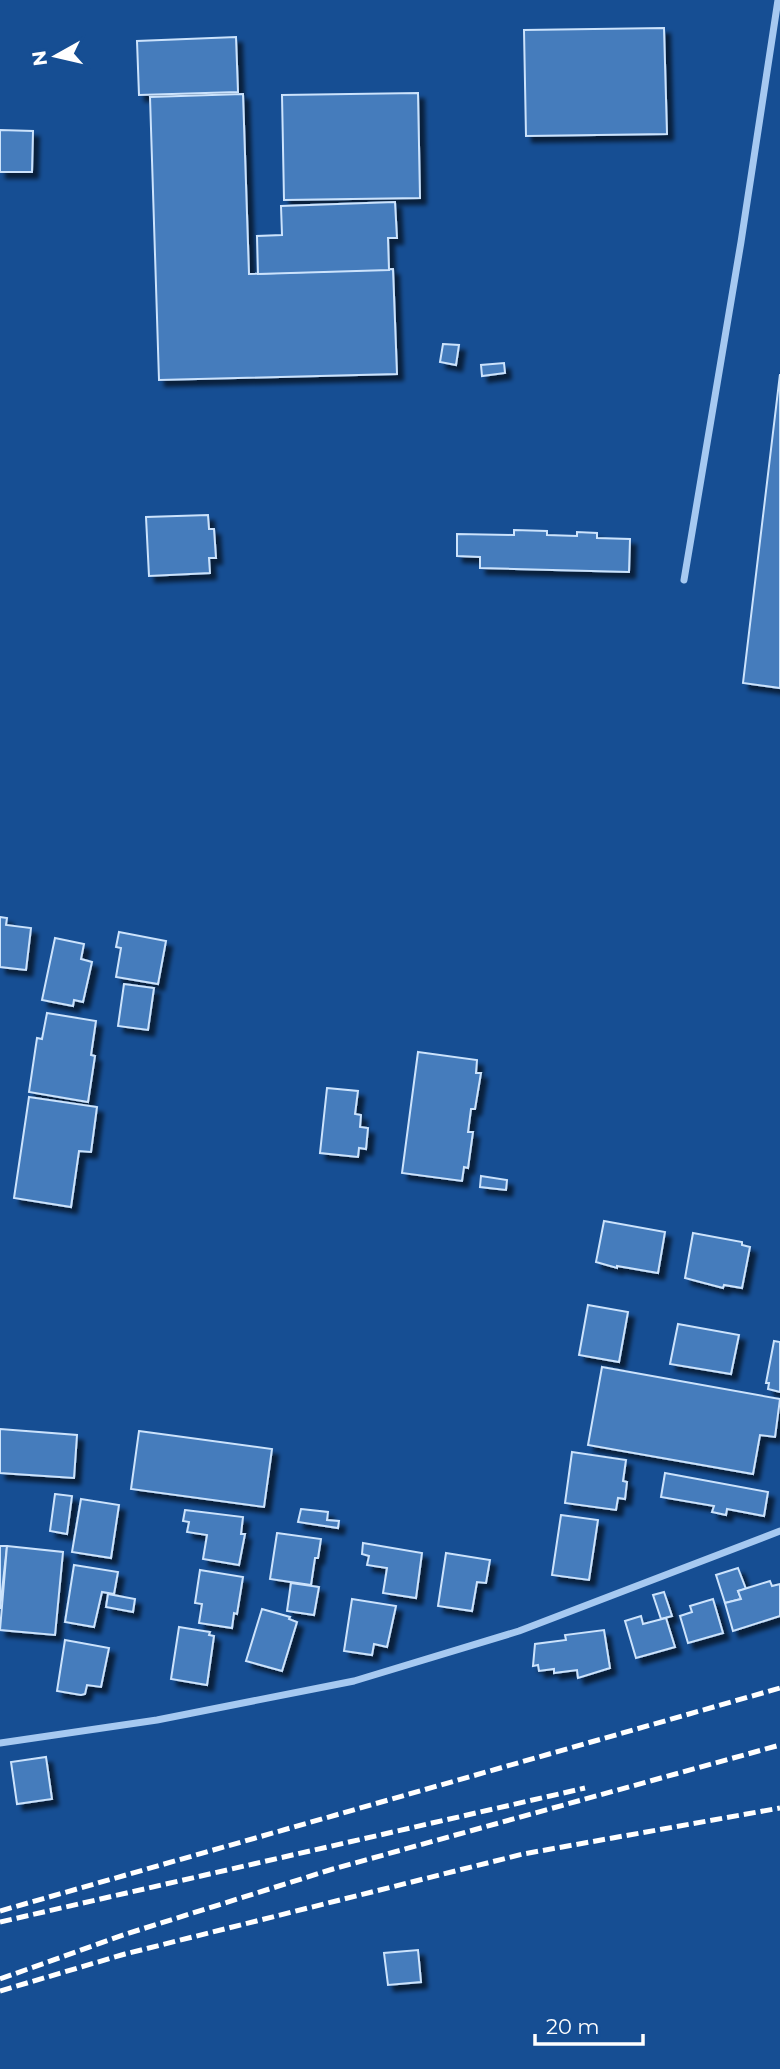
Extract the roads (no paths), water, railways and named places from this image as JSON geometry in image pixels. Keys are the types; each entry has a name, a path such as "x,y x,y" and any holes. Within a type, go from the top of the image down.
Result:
{"street":[{"path":"684,580 741,242 778,0"},
{"path":"0,1743 157,1720 354,1681 519,1631 780,1531"}],"railway":[{"path":"0,1911 780,1688"},
{"path":"0,1979 126,1934 333,1869 780,1745"},
{"path":"0,1922 585,1788"},
{"path":"0,1991 125,1954 523,1854 780,1808"}]}
